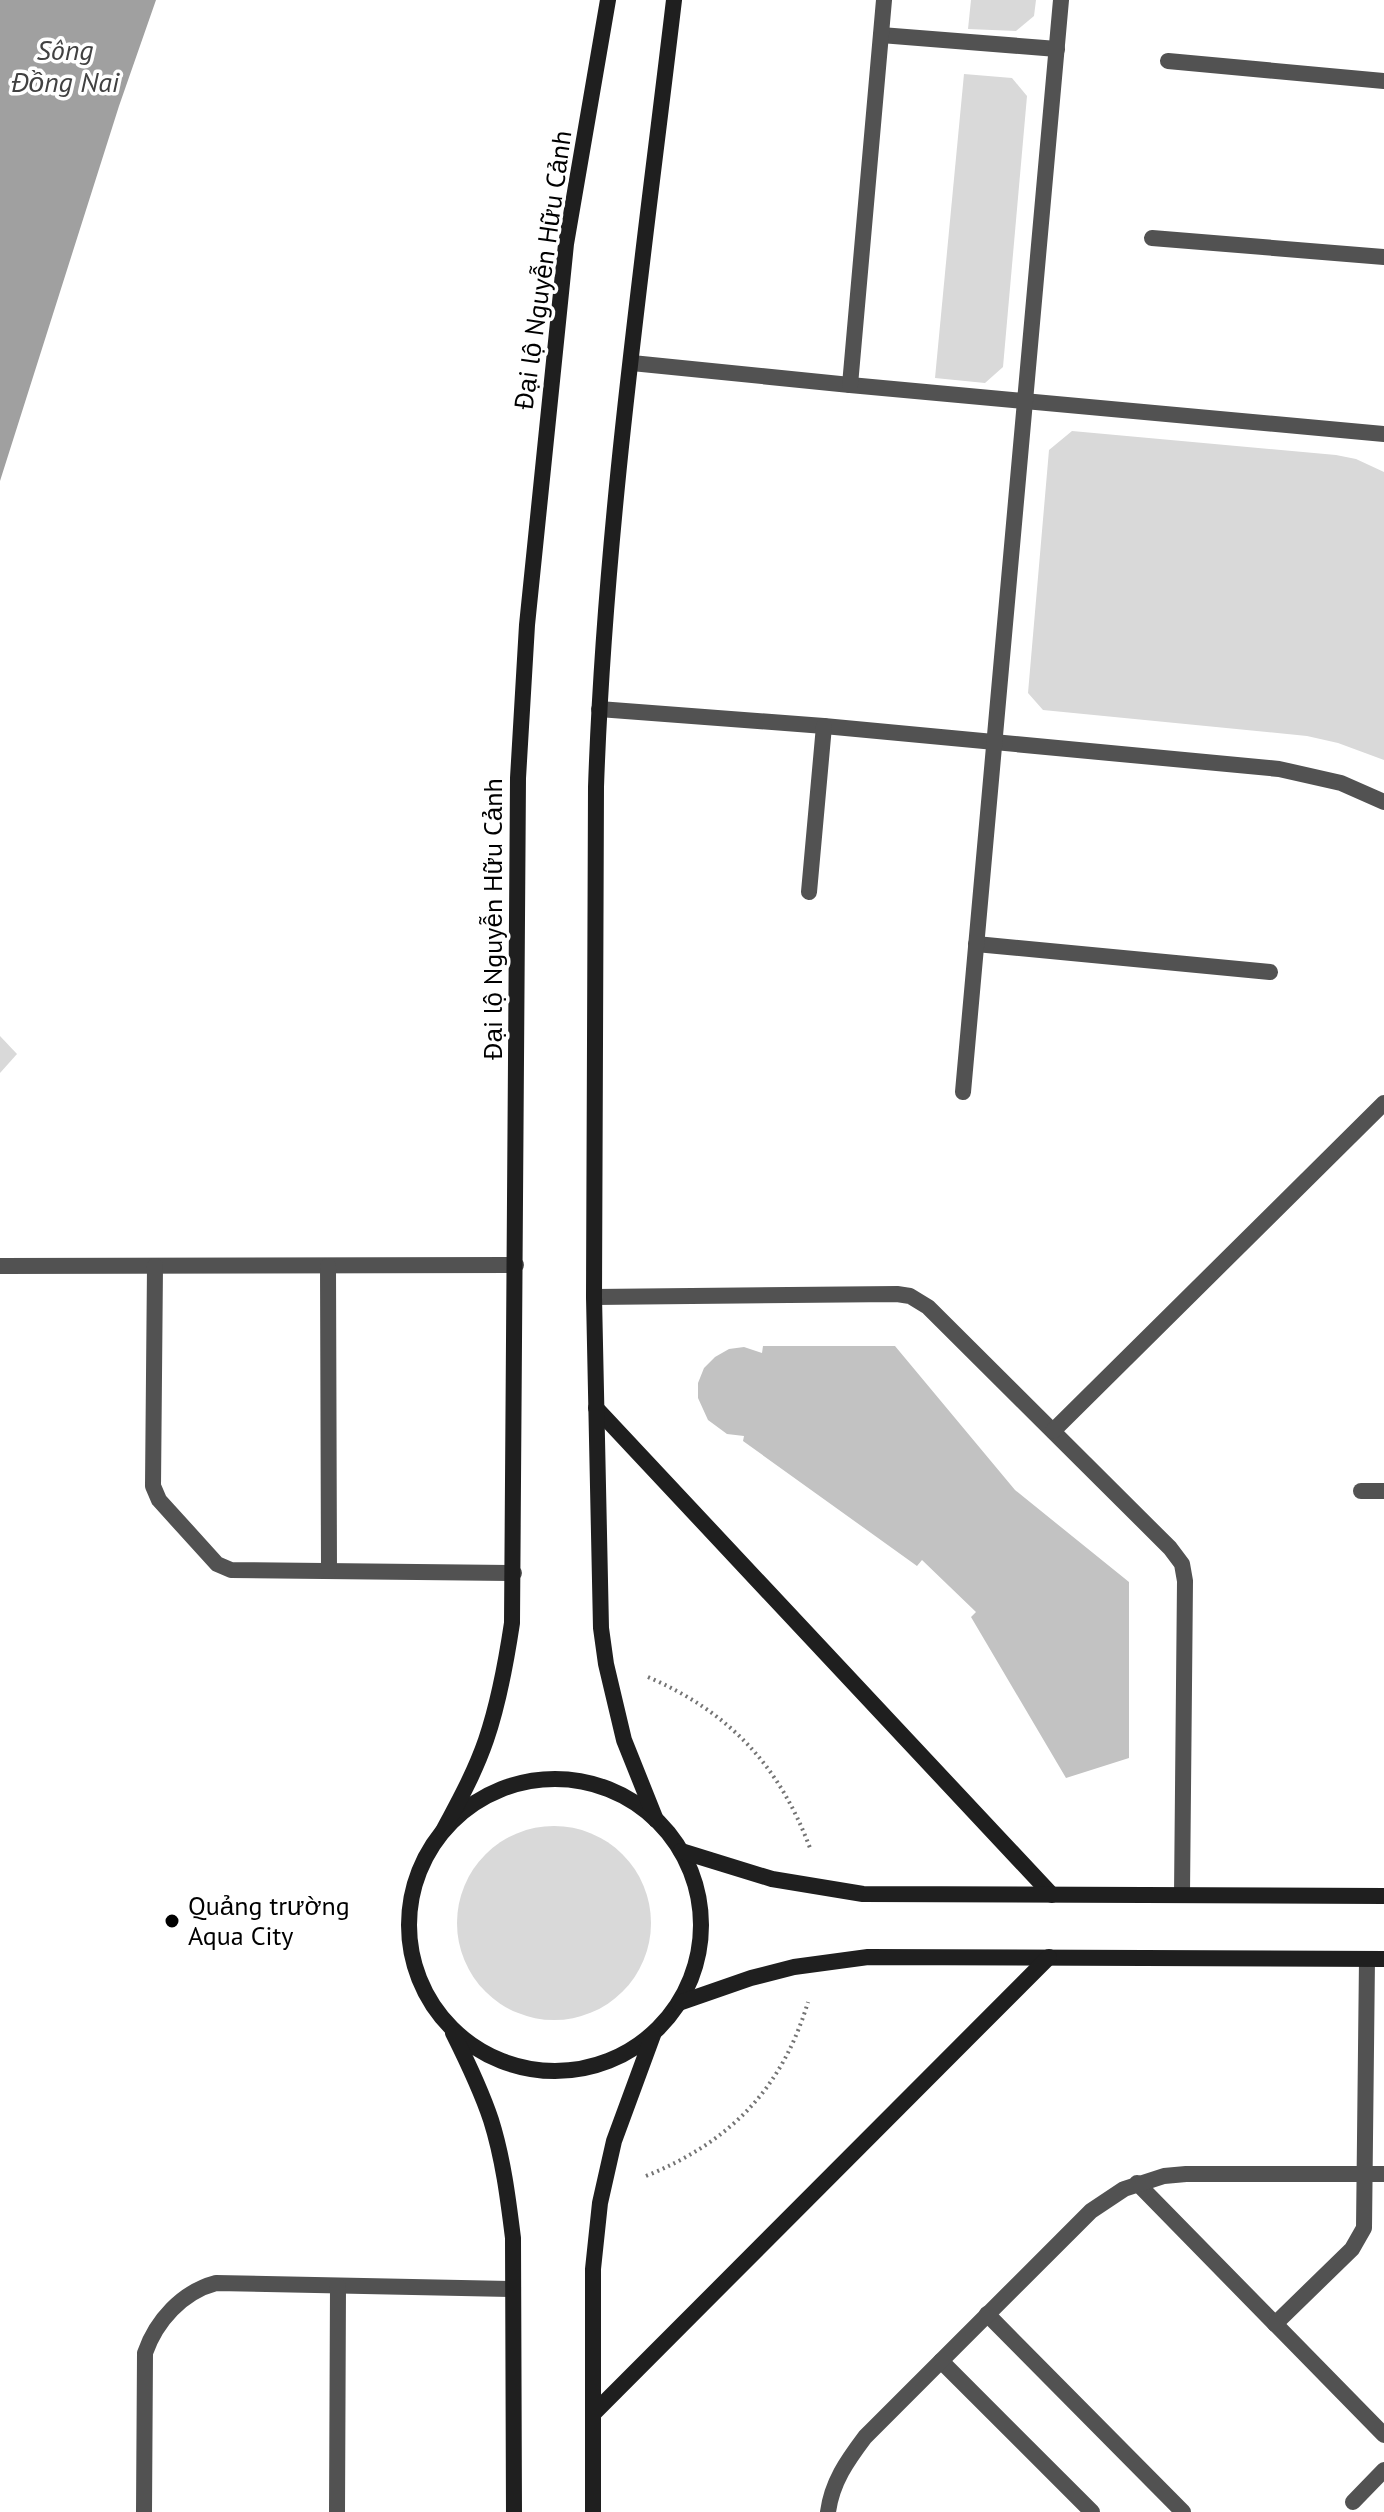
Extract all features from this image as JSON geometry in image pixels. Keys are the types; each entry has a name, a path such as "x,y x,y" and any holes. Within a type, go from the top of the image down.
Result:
{"main road":[{"name":"Đại lộ Nguyễn Hữu Cảnh","path":"443,1831 470,1780 496,1708 512,1623 518,778 527,625 566,244 608,0"},
{"path":"656,1820 624,1740 606,1664 600,1595 594,1297 596,803 610,555 674,0"},
{"path":"596,1408 1052,1895"},
{"path":"547,1779 573,1780 612,1791 635,1803 656,1820 681,1851 696,1888 701,1928 695,1967 679,2003 653,2034 631,2050 595,2065 569,2070 542,2070 492,2056 469,2042 449,2024 420,1980 409,1928 417,1876 428,1852 462,1812 508,1786 547,1779"},
{"path":"681,1851 772,1879 863,1894 1384,1896"},
{"path":"679,2003 751,1978 835,1960 898,1957 1376,1959"},
{"path":"593,2414 1049,1957"},
{"path":"449,2024 474,2075 491,2120 502,2162 513,2238 514,2512"},
{"path":"593,2512 593,2269 600,2203 614,2141 653,2034"}],"street":[{"path":"850,385 884,0"},
{"path":"963,1092 1061,0"},
{"path":"881,35 1057,49"},
{"path":"1168,61 1384,81"},
{"path":"1152,238 1384,257"},
{"path":"632,363 1384,434"},
{"path":"599,709 824,726 1289,770 1341,783 1384,802"},
{"path":"809,892 824,726"},
{"path":"976,944 1270,972"},
{"path":"1053,1431 1384,1103"},
{"path":"0,1266 516,1265"},
{"path":"155,1266 154,1494 224,1569 514,1573"},
{"path":"328,1266 329,1571"},
{"path":"594,1297 910,1296 928,1307 1170,1548 1182,1564 1185,1581 1182,1894"},
{"path":"1361,1491 1384,1491"},
{"path":"1275,2324 1360,2238 1366,2217 1376,1959"},
{"path":"828,2512 837,2478 865,2437 1107,2198 1137,2183 1186,2174 1384,2174"},
{"path":"1137,2183 1384,2435"},
{"path":"144,2512 145,2353 151,2335 188,2294 199,2287 216,2283 513,2289"},
{"path":"337,2512 338,2286"},
{"path":"987,2314 1183,2512"},
{"path":"941,2361 1092,2512"},
{"path":"1353,2502 1384,2470"}],"path":[{"path":"648,1677 705,1707 744,1739 783,1789 810,1848"},
{"path":"646,2176 705,2147 751,2107 783,2065 808,2002"}],"shaded area":[{"path":"971,0 1036,0 1034,16 1016,31 968,29"},
{"path":"964,74 1012,78 1027,96 1003,367 985,383 935,378"},
{"path":"1072,431 1336,455 1356,459 1384,472 1384,760 1338,743 1307,736 1043,710 1028,693 1049,450"},
{"path":"0,1036 17,1054 0,1073"},
{"path":"554,1826 591,1834 622,1855 643,1886 651,1923 643,1960 622,1991 591,2012 554,2020 517,2012 486,1991 465,1960 457,1923 465,1886 486,1855 517,1834"}],"water":[{"name":"Sông Đồng Nai","path":"0,0 156,0 119,106 0,481"}],"building":[{"path":"763,1346 895,1346 1015,1490 1129,1582 1129,1758 1066,1778 971,1617 976,1612 922,1560 917,1566 743,1441 744,1436 727,1434 708,1420 698,1398 698,1383 704,1368 729,1349 744,1347 762,1353"}],"place":[{"name":"Quảng trường Aqua City","path":"172,1921"}]}
